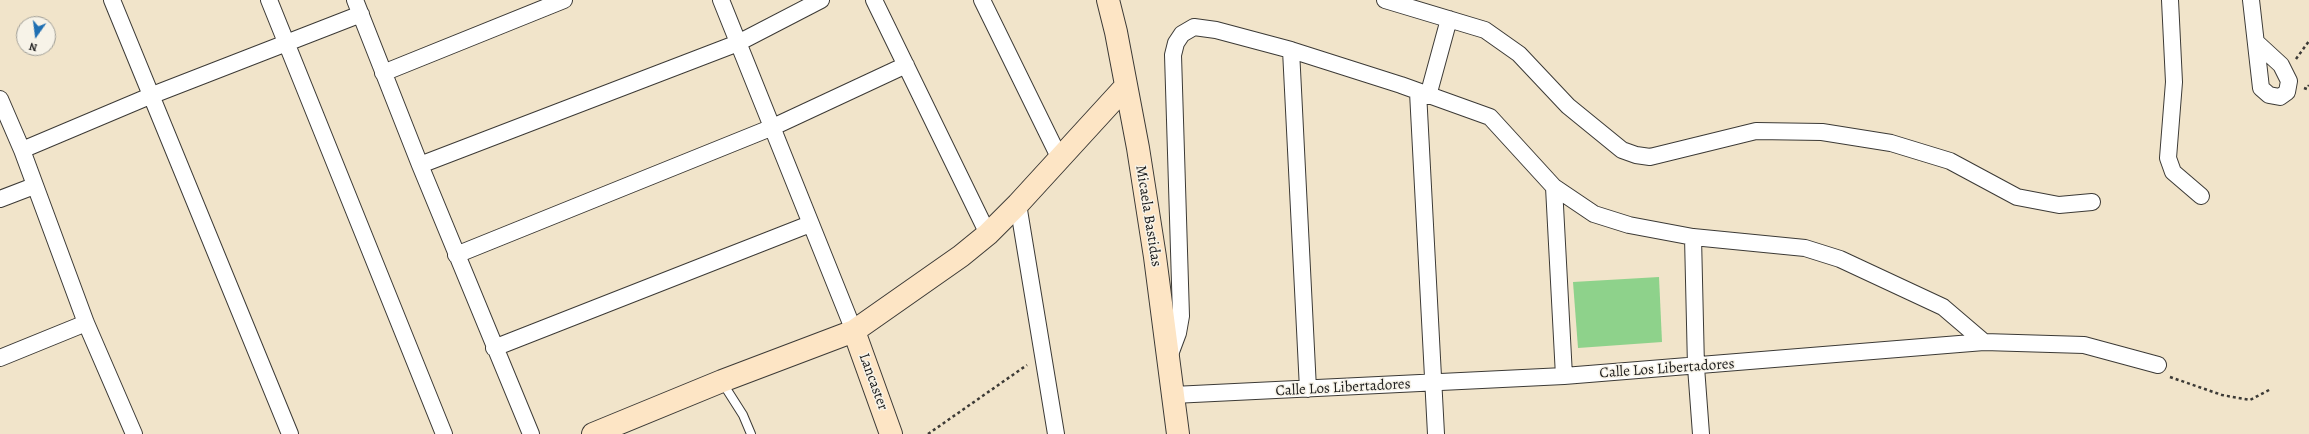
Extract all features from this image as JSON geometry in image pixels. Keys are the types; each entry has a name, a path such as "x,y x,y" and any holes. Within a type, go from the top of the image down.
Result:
{"street":[{"path":"112,0 150,96 290,434"},
{"path":"269,0 444,434"},
{"path":"383,73 564,0"},
{"path":"721,0 773,126 810,224 854,331"},
{"path":"420,166 738,43 821,0"},
{"path":"874,0 988,234"},
{"path":"982,0 1060,159"},
{"name":"Micaela Bastidas","path":"1108,0 1126,86 1155,257 1178,434"},
{"path":"1385,0 1485,30 1519,54 1568,106 1622,150 1636,155 1650,157 1756,131 1822,132 1891,143 1950,161 2016,197 2060,206 2092,202"},
{"path":"2170,0 2174,82 2168,158 2173,172 2201,196"},
{"path":"2251,0 2256,42"},
{"path":"22,150 150,96 286,42 358,7 456,255 531,434"},
{"path":"1436,434 1432,384 1423,94 1449,19"},
{"path":"1168,357 1178,333 1181,316 1173,55 1176,43 1182,34 1194,27 1216,30 1291,50 1401,85 1423,94 1490,116 1554,187 1594,214 1630,225 1693,237 1805,248 1840,259 1943,308 1984,342"},
{"path":"1291,50 1308,389"},
{"path":"456,255 773,126 906,66"},
{"path":"593,434 722,381 854,331 961,256 988,234 1060,159 1126,86"},
{"path":"0,99 22,150 34,186 86,323 134,434"},
{"path":"0,199 34,186"},
{"path":"1554,187 1564,376"},
{"path":"1018,204 1044,353 1056,434"},
{"path":"494,348 810,224"},
{"path":"1693,237 1696,366 1701,434"},
{"path":"0,358 86,323"},
{"name":"Lancaster","path":"854,331 891,434"},
{"name":"Calle Los Libertadores","path":"1173,395 1432,384 1564,376 1984,342 2084,345 2158,365"}],"lane":[{"path":"722,381 743,415 751,434"}],"path":[{"path":"2294,62 2309,41"},
{"path":"928,434 1044,353"},
{"path":"2158,365 2166,375 2177,381 2222,395 2250,400 2271,389"}],"green space":[{"path":"1659,277 1662,342 1578,348 1573,282"}]}
